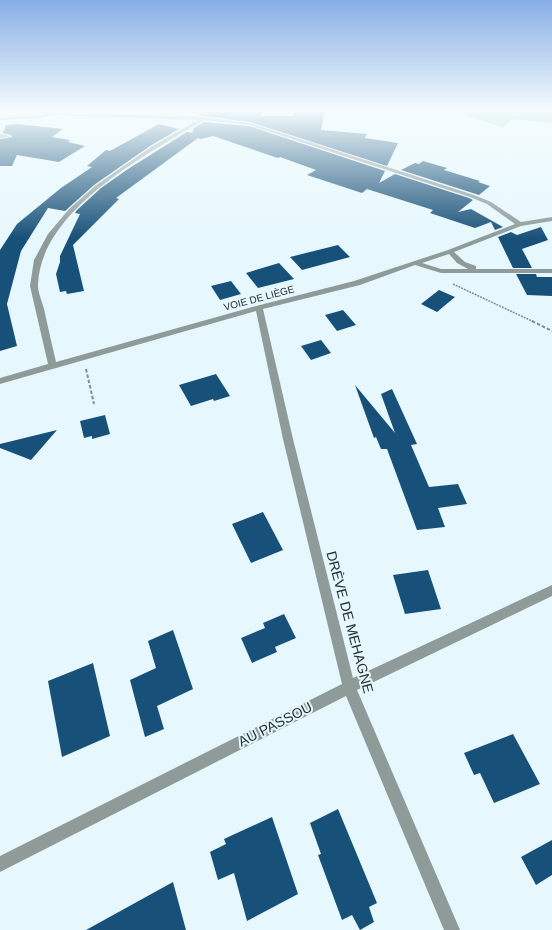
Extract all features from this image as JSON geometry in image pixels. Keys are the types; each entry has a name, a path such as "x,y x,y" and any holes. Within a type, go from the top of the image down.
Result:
{"street":[{"path":"53,366 34,285 37,265 47,242 61,220 90,193 148,152"},
{"path":"338,152 472,196 489,203 520,224"},
{"name":"VOIE DE LIÈGE","path":"0,381 259,308 357,283 450,251 520,224 552,219"},
{"path":"450,251 454,258 465,266 480,270"},
{"path":"415,263 441,271 552,270"},
{"name":"DRÈVE DE MEHAGNE","path":"259,308 288,439 349,686 452,930"},
{"name":"AU PASSOU","path":"0,864 349,686 552,590"}],"path":[{"path":"441,271 443,279 552,331"},
{"path":"84,357 94,404"}],"building":[{"path":"0,152 75,152 59,162 17,155 12,166 0,166"},
{"path":"103,152 141,152 94,185 65,211 48,208 21,251 7,304 17,346 0,351 0,250 17,224 61,188 92,167 87,166"},
{"path":"154,152 178,152 116,198 119,199 73,245 84,291 67,294 66,291 60,292 56,274 60,262 60,256 80,214 75,213 101,188"},
{"path":"261,152 329,152 385,171 379,183 395,174 469,198 473,200 458,212 471,209 503,227 495,230 491,222 475,228 430,213 433,210 367,189 362,193 307,175 316,170 280,157 278,158"},
{"path":"345,152 394,152 387,166"},
{"path":"423,161 447,168 444,170 480,181 478,182 490,186 479,195 401,170 415,163 419,164"},
{"path":"541,227 548,240 522,249 532,268 513,268 498,237 511,232 517,235"},
{"path":"338,245 350,257 302,270 290,257"},
{"path":"279,263 294,279 258,288 246,273"},
{"path":"516,274 536,274 537,277 552,277 552,296 527,295"},
{"path":"231,281 241,294 220,300 211,286"},
{"path":"439,290 455,297 437,312 421,304"},
{"path":"343,310 356,325 337,331 325,315"},
{"path":"321,340 331,353 311,360 301,346"},
{"path":"216,374 230,396 214,401 213,399 191,406 179,385"},
{"path":"355,385 395,433 381,394 392,389 417,444 411,445 429,487 458,484 467,504 438,508 445,527 417,530 387,449 381,449 376,437 374,438"},
{"path":"105,415 110,434 92,439 92,436 84,438 80,421"},
{"path":"57,430 31,460 0,448 0,444"},
{"path":"263,512 283,550 251,563 232,524"},
{"path":"428,570 441,609 405,614 393,575"},
{"path":"284,614 296,638 275,647 277,652 252,663 241,638 265,628 263,623"},
{"path":"173,630 193,689 157,706 164,729 145,737 130,680 156,668 148,641"},
{"path":"93,663 110,736 62,757 48,681"},
{"path":"513,734 540,784 494,803 480,773 474,775 464,753"},
{"path":"338,809 377,903 369,907 374,922 360,930 352,915 342,920 318,855 321,854 310,823"},
{"path":"272,817 298,894 247,921 234,873 218,880 210,852 226,844 224,839"},
{"path":"552,840 552,875 536,885 521,857"},
{"path":"173,882 186,930 86,930"}]}
